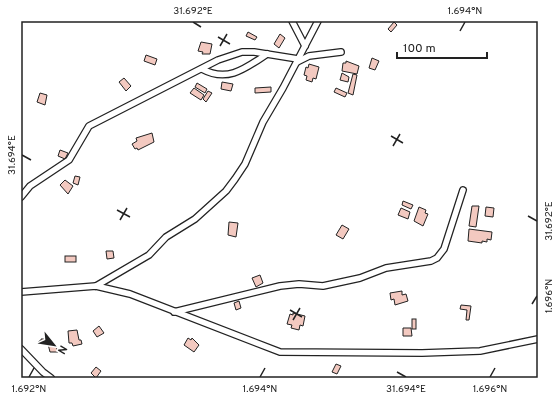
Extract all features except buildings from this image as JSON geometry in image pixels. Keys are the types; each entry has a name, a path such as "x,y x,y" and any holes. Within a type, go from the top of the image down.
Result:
{"street":[{"path":"292,21 305,46"},
{"path":"96,286 149,255 166,237 189,224 226,191 241,172 263,122 318,21"},
{"path":"21,196 30,186 69,160 89,126 218,60 242,52 267,54 298,60 309,56 341,52"},
{"path":"202,69 222,74 235,73 267,54"},
{"path":"173,312 280,286 299,284 323,286 360,278 386,268 431,261 437,258 444,249 463,190"},
{"path":"21,292 96,286 130,294 173,312 280,352 422,353 480,351 538,339"},
{"path":"21,349 42,372 51,378"}]}
